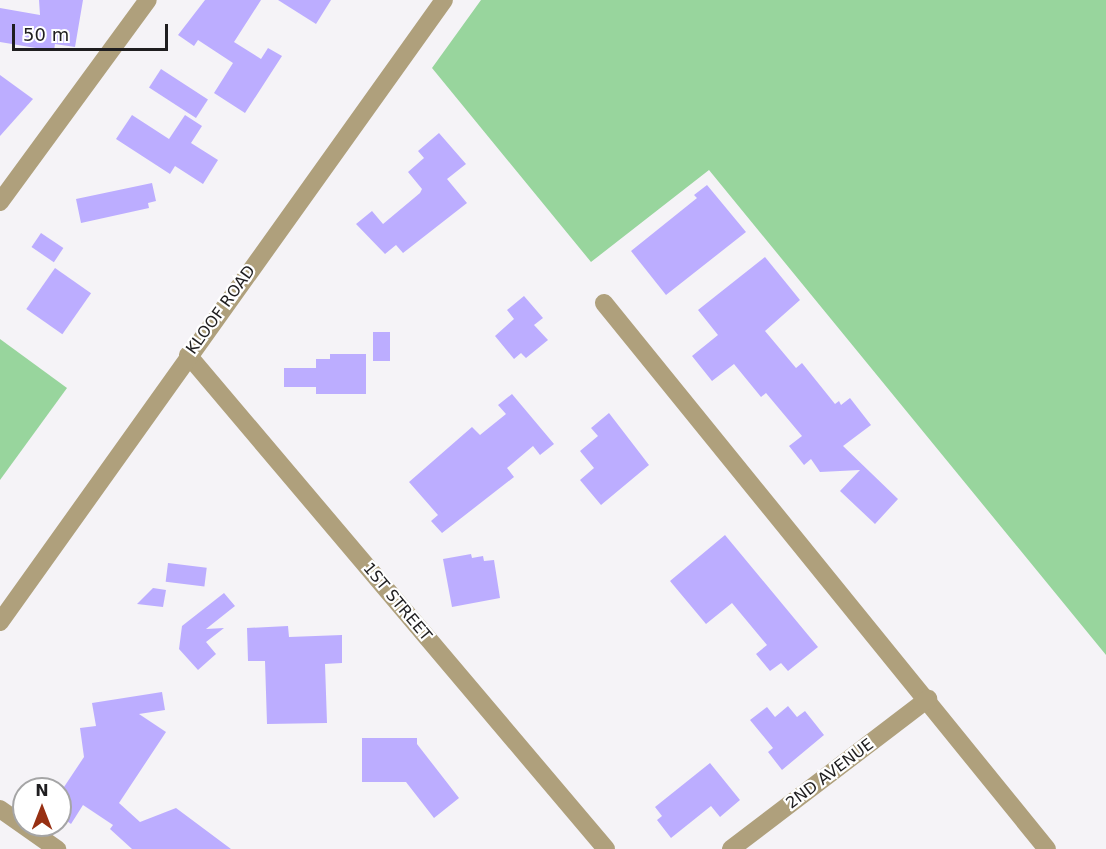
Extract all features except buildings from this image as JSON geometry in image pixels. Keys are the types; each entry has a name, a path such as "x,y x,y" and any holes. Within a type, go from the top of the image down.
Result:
{"street":[{"path":"0,202 148,0"},
{"name":"KLOOF ROAD","path":"0,622 188,355 444,0"},
{"path":"604,303 928,699 1047,849"},
{"name":"1ST STREET","path":"188,355 606,849"},
{"name":"2ND AVENUE","path":"731,849 928,699"},
{"path":"0,809 57,849"}],"green space":[{"path":"481,0 1106,0 1106,655 709,170 591,262 432,68"},
{"path":"0,339 67,388 0,480"}]}
